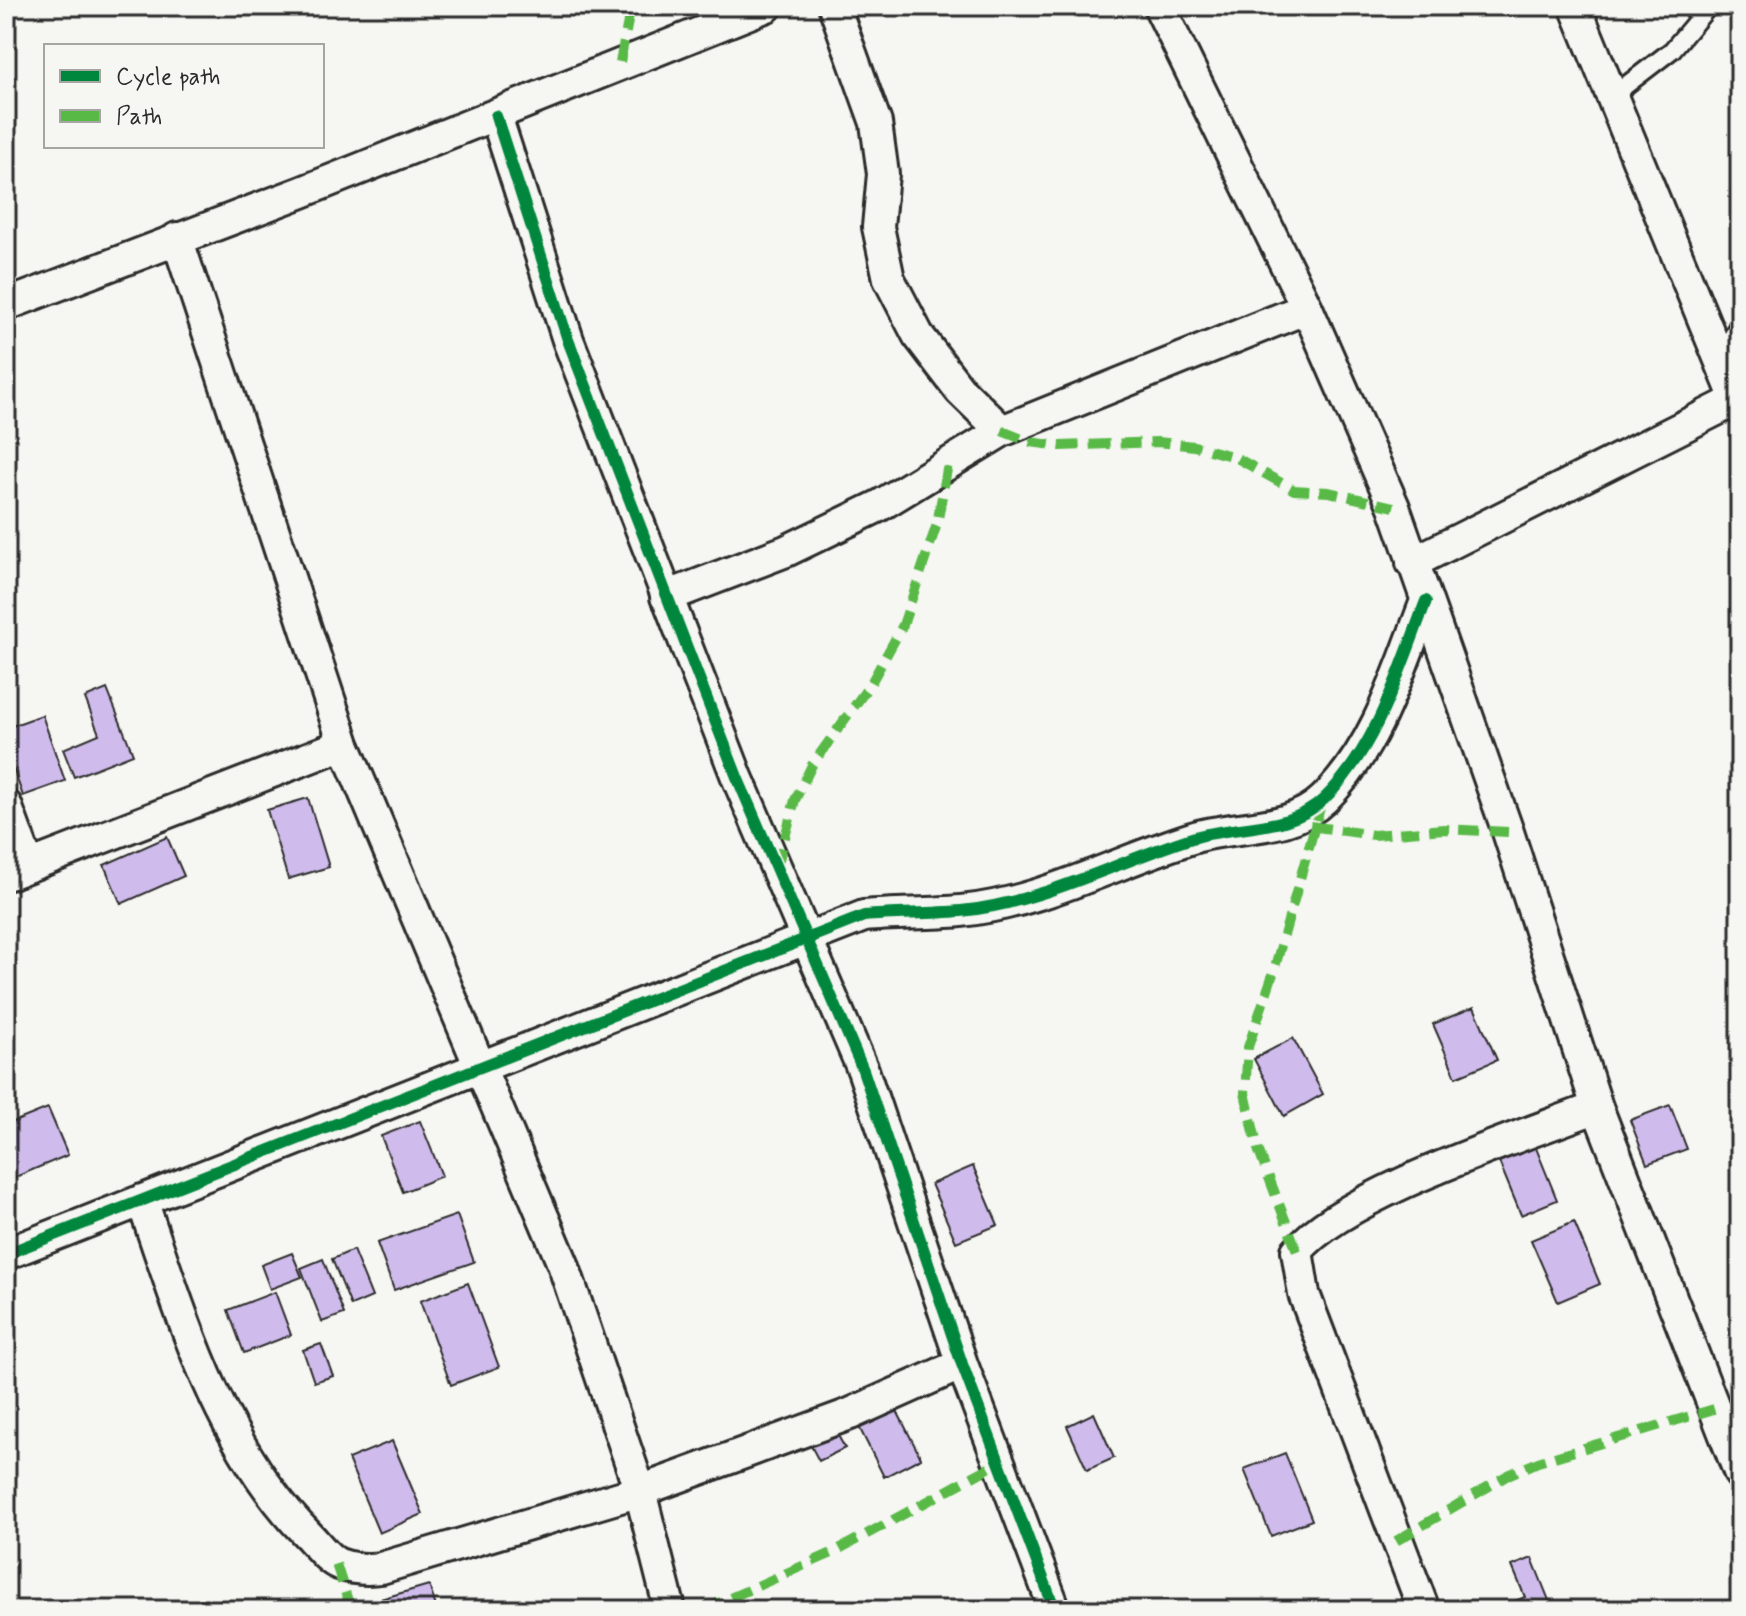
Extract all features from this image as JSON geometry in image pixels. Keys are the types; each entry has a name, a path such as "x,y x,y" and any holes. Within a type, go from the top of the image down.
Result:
{"street":[{"path":"6,305 496,116 620,62 767,6"},
{"path":"834,6 876,123 883,174 878,227 889,279 918,335 960,390 1002,431"},
{"path":"1159,6 1307,308 1394,507 1508,832 1597,1107 1740,1474"},
{"path":"1412,563 1738,404 1575,6"},
{"path":"496,116 568,340 737,777 809,937 863,1070 962,1364 1055,1610"},
{"path":"177,238 344,744 563,1264 640,1491 670,1610"},
{"path":"666,597 786,551 879,506 1002,431 1307,308"},
{"path":"6,1254 864,916 962,911 1011,901 1195,837 1286,822 1322,801 1356,763 1391,690 1426,601"},
{"path":"6,805 17,870 344,744"},
{"path":"1424,1610 1304,1294 1297,1251 1312,1233 1338,1216 1429,1174 1597,1107"},
{"path":"142,1200 209,1381 247,1457 300,1526 336,1564 364,1570 381,1568 640,1491 850,1414 962,1364"}],"lane":[{"path":"1612,96 1672,50 1709,6"},
{"path":"1720,360 1740,322"}],"building":[{"path":"107,689 133,754 74,777 63,749 99,734 85,698"},
{"path":"42,715 65,781 23,796 6,748 6,728"},
{"path":"308,798 329,867 288,879 267,810"},
{"path":"167,837 184,876 121,904 104,865"},
{"path":"1474,1007 1497,1060 1456,1077 1433,1024"},
{"path":"1293,1038 1323,1094 1284,1116 1254,1059"},
{"path":"1670,1105 1687,1149 1647,1164 1630,1120"},
{"path":"48,1108 68,1155 6,1181 6,1125"},
{"path":"420,1121 442,1176 403,1192 381,1136"},
{"path":"1534,1143 1557,1200 1521,1215 1497,1157"},
{"path":"973,1166 998,1225 956,1242 931,1184"},
{"path":"457,1215 474,1262 394,1290 377,1243"},
{"path":"1574,1222 1600,1284 1558,1302 1531,1240"},
{"path":"353,1250 372,1297 351,1306 332,1259"},
{"path":"292,1253 302,1277 270,1289 261,1265"},
{"path":"323,1259 344,1314 322,1322 301,1268"},
{"path":"468,1283 499,1367 451,1385 420,1301"},
{"path":"275,1292 291,1335 244,1353 228,1310"},
{"path":"321,1344 333,1376 314,1382 303,1350"},
{"path":"895,1407 921,1458 884,1477 858,1425"},
{"path":"1094,1413 1114,1458 1087,1470 1067,1426"},
{"path":"836,1432 845,1448 819,1461 811,1446"},
{"path":"392,1441 423,1514 379,1533 348,1459"},
{"path":"1285,1453 1312,1520 1271,1536 1244,1469"},
{"path":"1532,1558 1552,1608 1505,1610 1503,1606 1525,1597 1512,1566"},
{"path":"429,1585 437,1610 364,1610 363,1604"}],"marked path":[{"path":"620,62 631,6"},
{"path":"1002,431 1030,442 1060,446 1158,442 1194,446 1235,457 1294,490 1329,492 1394,507"},
{"path":"777,867 795,800 812,765 871,683 903,625 937,524 948,464"},
{"path":"1297,1251 1258,1149 1245,1093 1248,1047 1273,974 1322,801"},
{"path":"1310,826 1374,835 1444,829 1508,832"},
{"path":"1396,1541 1508,1475 1538,1462 1714,1409"},
{"path":"703,1610 832,1553 998,1463"},
{"path":"336,1564 351,1610"}],"cycle path":[{"path":"496,116 568,340 737,777 863,1070 962,1364 1055,1610"},
{"path":"6,1254 864,916 991,907 1049,891 1192,838 1278,823 1295,817 1324,799 1359,756 1385,706 1426,601"}]}
